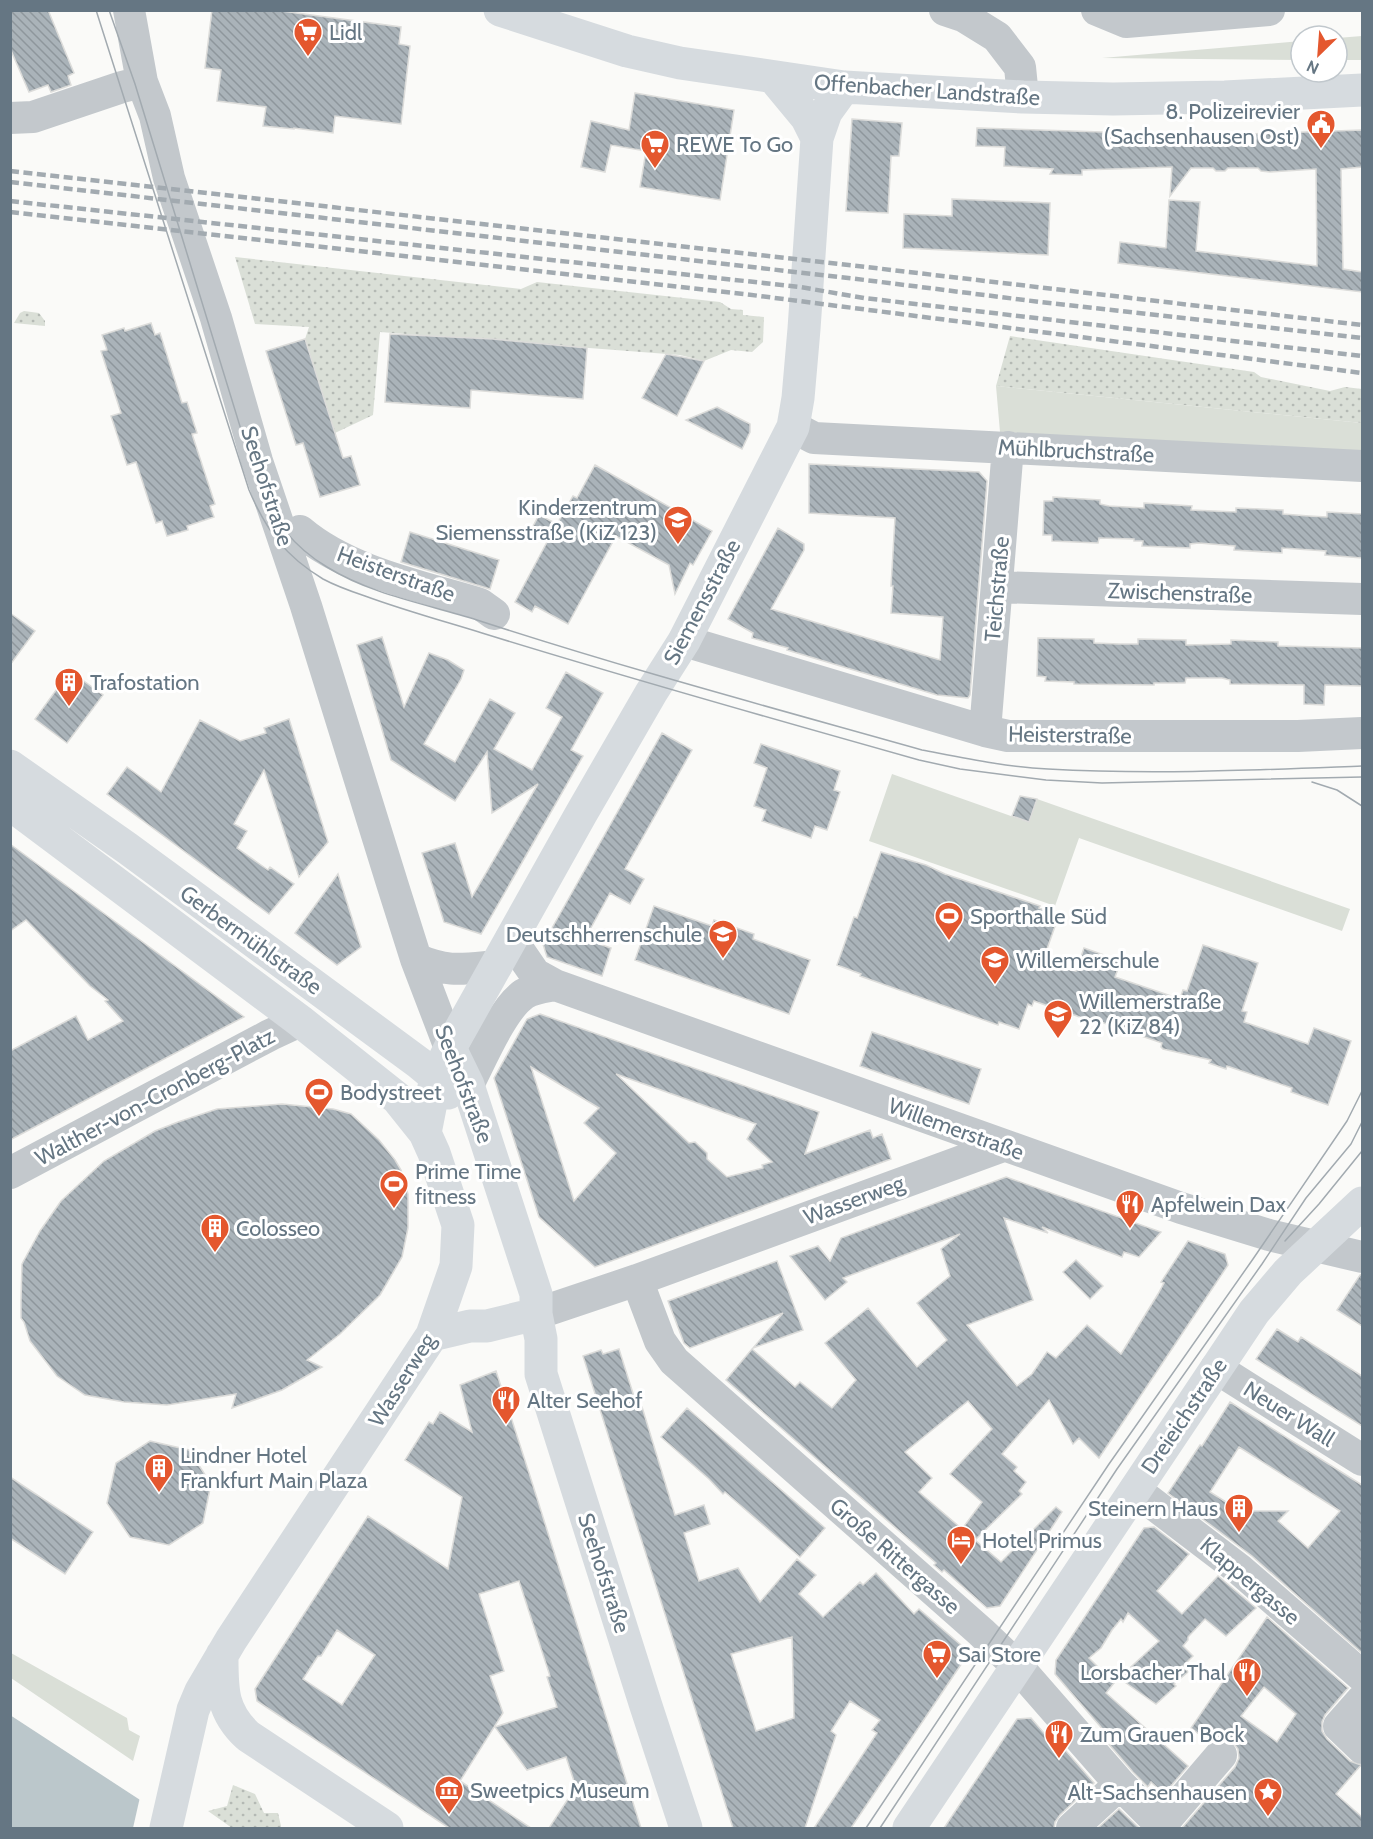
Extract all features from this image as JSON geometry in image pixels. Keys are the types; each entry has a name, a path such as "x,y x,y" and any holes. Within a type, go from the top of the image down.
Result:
{"main road":[{"name":"Offenbacher Landstraße","path":"500,10 627,51 680,63 844,87 1023,97 1113,99 1362,90"},
{"path":"773,77 807,118 817,138"},
{"name":"Siemensstraße","path":"425,1133 436,1077 450,1048 645,703 684,641 793,427 804,329 817,138 826,112 844,87"},
{"name":"Gerbermühlstraße","path":"10,766 156,869 436,1077 446,1090 456,1110 464,1137"},
{"name":"Gerbermühlstraße","path":"10,804 300,1021 397,1098 425,1133"},
{"name":"Seehofstraße","path":"450,1048 468,1085 536,1294 536,1314 541,1339 541,1374 686,1828"},
{"name":"Wasserweg","path":"166,1828 188,1727 201,1691 222,1655 432,1335 456,1266 458,1225 425,1133"},
{"name":"Seehofstraße","path":"464,1137 515,1283 536,1314"},
{"name":"Dreieichstraße","path":"909,1828 1254,1312 1315,1245 1362,1203"},
{"path":"432,1335 470,1326 488,1326 536,1314"},
{"path":"488,1326 525,1352 541,1374"},
{"path":"222,1655 222,1682 226,1706 237,1726 248,1736 387,1828"}],"street":[{"name":"Seehofstraße","path":"129,10 142,82 155,116 169,178 216,318 257,461 306,606 416,959 450,1048"},
{"path":"945,10 963,16 997,37 1020,67 1023,97"},
{"path":"1097,10 1126,22 1269,10"},
{"path":"10,118 33,117 142,82"},
{"name":"Mühlbruchstraße","path":"793,427 814,438 1362,466"},
{"name":"Teichstraße","path":"985,731 1008,447"},
{"name":"Heisterstraße","path":"300,531 339,556 364,568 480,604 494,614"},
{"name":"Zwischenstraße","path":"998,587 1362,599"},
{"name":"Heisterstraße","path":"684,641 1008,736 1298,736 1362,733"},
{"path":"416,959 429,965 452,970 503,953"},
{"name":"Willemerstraße","path":"503,953 555,985 1003,1146 1203,1215 1269,1235 1362,1257"},
{"path":"468,1085 514,1002 525,993 537,988 555,985"},
{"name":"Walther-von-Cronberg-Platz","path":"10,1173 300,1021"},
{"name":"Wasserweg","path":"536,1314 637,1280 1003,1146"},
{"name":"Große Rittergasse","path":"637,1280 660,1341 674,1361 1017,1666 1120,1784 1162,1827"},
{"name":"Neuer Wall","path":"1216,1368 1362,1460"},
{"name":"Klappergasse","path":"1135,1490 1240,1570 1362,1676"},
{"path":"1362,1700 1339,1726 1362,1748"},
{"path":"1162,1827 1221,1755"},
{"path":"1072,1828 1120,1784"}],"shaded area":[{"path":"1362,36 1362,60 1349,60 1349,37"},
{"path":"1289,42 1289,60 1102,58"},
{"path":"235,257 521,289 537,282 720,302 731,309 743,310 743,315 764,317 763,342 752,352 731,350 704,361 680,355 380,332 373,415 335,433 305,339 309,327 255,324"},
{"path":"24,311 39,313 45,321 45,326 14,323"},
{"path":"1010,336 1254,372 1261,377 1330,391 1345,387 1362,389 1362,423 996,386"},
{"path":"996,386 1362,423 1362,452 1000,432"},
{"path":"892,774 1028,822 1037,799 1350,909 1342,931 1079,838 1055,906 869,841"},
{"path":"11,1653 127,1718 129,1730 140,1736 133,1761 11,1678"},
{"path":"10,1715 183,1828 11,1828"},
{"path":"233,1785 255,1794 264,1813 278,1813 280,1828 232,1828 208,1811 227,1806"}],"pier":[{"path":"140,1797 184,1826 186,1828 133,1828"}],"building":[{"path":"10,10 48,10 74,73 68,76 71,85 51,92 48,85 29,92 10,48"},
{"name":"Lidl","path":"212,10 274,10 401,27 399,44 410,46 401,124 335,116 333,133 263,126 266,107 217,101 221,70 205,68"},
{"path":"635,93 734,110 720,200 640,187 646,151 611,145 605,172 581,167 591,121 629,130"},
{"path":"852,119 902,123 899,156 891,156 888,213 846,211"},
{"path":"977,128 1166,134 1362,130 1362,167 1341,169 1343,269 1362,272 1362,292 1118,263 1120,242 1166,248 1169,200 1200,202 1196,251 1317,266 1316,169 1270,172 1261,171 1258,168 1228,168 1225,171 1216,171 1213,168 1191,168 1170,196 1172,167 1082,170 1082,175 1050,174 1053,169 1004,166 1005,147 976,146"},
{"path":"952,199 1050,203 1048,255 903,248 904,214 952,216"},
{"path":"151,323 155,335 160,333 182,403 187,402 197,433 192,434 215,504 210,506 214,517 187,526 188,530 167,536 162,521 156,523 136,462 127,465 111,416 121,413 101,351 107,350 102,335"},
{"path":"390,334 493,339 587,348 583,399 471,390 470,408 385,402"},
{"path":"305,339 343,458 351,456 360,485 320,497 303,443 296,445 266,351"},
{"path":"666,354 704,361 677,416 642,398"},
{"path":"717,407 750,424 750,432 742,449 686,420"},
{"path":"809,464 979,472 987,481 968,698 937,695 787,650 788,648 752,638 753,633 728,619 778,528 804,544 804,550 771,609 940,660 943,617 891,613 895,518 809,513"},
{"path":"595,465 712,531 693,565 690,563 675,594 669,565 616,536 568,624 535,606 532,612 515,602 547,542 530,532 539,515 557,524 573,496 577,498"},
{"path":"1053,497 1100,500 1100,504 1109,506 1144,508 1144,503 1192,506 1191,510 1236,512 1236,508 1283,510 1283,514 1327,517 1327,512 1362,514 1362,558 1325,555 1326,551 1282,548 1282,553 1234,550 1235,546 1199,543 1190,544 1190,548 1142,546 1143,541 1134,541 1134,539 1099,538 1098,543 1052,541 1052,535 1043,535 1044,501 1053,501"},
{"path":"410,532 499,560 490,589 401,562"},
{"path":"10,613 35,631 10,665"},
{"path":"382,637 404,707 429,653 448,660 464,670 424,744 455,762 490,699 515,713 494,749 532,770 562,717 546,708 566,672 603,693 571,750 583,756 481,934 444,922 422,853 455,843 472,897 538,784 492,813 487,752 455,801 391,760 357,645"},
{"path":"1038,638 1094,639 1094,643 1119,644 1138,644 1138,639 1186,640 1186,645 1231,644 1231,640 1278,642 1278,646 1362,648 1362,686 1325,685 1324,705 1304,704 1304,685 1230,684 1230,680 1222,678 1186,678 1185,683 1154,683 1154,685 1074,684 1074,682 1045,681 1046,677 1037,676"},
{"name":"Trafostation","path":"70,671 103,695 67,743 35,719"},
{"path":"289,719 328,842 299,877 264,770 234,824 247,831 237,848 268,870 270,867 294,884 269,914 107,794 127,767 161,792 200,720 240,741 266,733 264,728"},
{"path":"662,733 692,750 625,869 644,879 630,904 610,893 587,935 601,939 599,944 611,948 602,976 547,957 543,944"},
{"path":"761,744 840,771 834,790 840,792 827,830 815,826 811,838 762,821 766,810 754,806 767,768 754,763"},
{"path":"1020,796 1037,799 1029,822 1012,816"},
{"path":"10,844 244,1017 10,1140 10,1051 76,1016 88,1040 123,1021 105,1001 108,1000 90,986 26,920 10,931"},
{"path":"881,852 926,865 1059,915 1042,963 1076,971 1084,948 1121,961 1115,977 1180,999 1183,990 1187,991 1203,945 1258,963 1242,1011 1247,1012 1244,1022 1308,1044 1314,1028 1351,1041 1328,1105 1291,1092 1292,1088 1227,1066 1226,1069 1209,1063 1211,1060 1163,1049 1162,1043 1034,1001 1032,1006 1028,1004 1019,1029 999,1022 998,1025 860,976 861,974 837,965"},
{"path":"338,874 361,947 337,965 295,933"},
{"name":"Deutschherrenschule","path":"654,906 712,926 714,920 754,934 753,939 810,960 789,1014 635,960"},
{"path":"540,1014 819,1112 805,1154 870,1130 873,1138 882,1134 891,1159 595,1267 539,1217 494,1078 527,1019","holes":["531,1067 599,1108 584,1123 616,1153 574,1201","616,1074 756,1124 747,1139 772,1162 762,1165 763,1168 727,1177 707,1159 707,1153 695,1142 689,1143"]},
{"path":"872,1032 981,1069 969,1104 860,1066"},
{"name":"Colosseo","path":"282,1104 333,1109 351,1114 379,1140 395,1160 401,1170 408,1194 408,1228 402,1257 380,1295 340,1334 307,1360 322,1367 282,1390 232,1408 236,1394 167,1405 124,1402 85,1395 57,1376 30,1341 21,1318 21,1301 22,1264 40,1231 61,1201 104,1161 155,1131 217,1109"},
{"path":"1006,1177 1161,1232 1139,1257 1124,1252 1122,1257 1042,1227 1048,1233 1004,1218 1033,1300 967,1325 1017,1386 1032,1374 1047,1352 1056,1358 1087,1325 1121,1354 1158,1294 1164,1283 1161,1282 1188,1241 1225,1254 1228,1265 1099,1458 1079,1438 1073,1444 1049,1400 1002,1454 1017,1467 1014,1471 1026,1482 1019,1491 1022,1494 975,1540 1001,1562 1056,1507 1062,1512 1000,1606 987,1608 944,1570 942,1572 934,1565 936,1563 726,1380 752,1349 795,1387 800,1382 832,1408 856,1380 825,1343 868,1308 917,1367 947,1340 917,1303 950,1276 941,1249 960,1234 843,1278 847,1282 825,1300 790,1256 818,1246 830,1261 841,1238","holes":["968,1401 992,1429 950,1474 982,1502 962,1529 919,1492 932,1478 905,1452"]},
{"path":"1076,1260 1103,1286 1090,1299 1063,1272"},
{"path":"777,1261 803,1330 753,1348 783,1313 690,1348 684,1343 668,1301"},
{"path":"1362,1274 1362,1326 1337,1310"},
{"path":"1277,1329 1298,1342 1301,1337 1362,1376 1362,1426 1256,1359"},
{"path":"619,1349 637,1406 642,1407 675,1515 704,1505 710,1524 684,1533 699,1581 738,1568 760,1602 797,1559 816,1575 799,1594 823,1617 860,1582 863,1585 876,1573 914,1614 919,1609 962,1646 964,1660 851,1828 814,1828 877,1733 872,1730 880,1720 850,1701 831,1731 836,1735 805,1828 733,1828 583,1356 601,1350 603,1354","holes":["792,1637 794,1718 756,1731 731,1654"]},
{"path":"496,1371 641,1828 549,1828 576,1787 566,1757 527,1770 495,1727 557,1707 547,1677 550,1676 519,1581 479,1594 504,1671 490,1676 503,1713 460,1781 531,1828 449,1828 257,1701 255,1689 368,1516 448,1569 462,1497 405,1460 429,1422 433,1424 440,1412 472,1432 460,1385","holes":["337,1630 375,1655 342,1705 303,1679"]},
{"path":"1230,1402 1362,1485 1362,1653 1252,1556 1168,1493 1200,1445 1202,1446","holes":["1239,1447 1340,1511 1308,1548 1278,1521 1288,1511 1249,1511 1245,1514 1210,1492"]},
{"path":"687,1408 825,1528 800,1557 725,1492 723,1494 661,1437"},
{"name":"Lindner Hotel Frankfurt Main Plaza","path":"150,1441 189,1450 211,1484 203,1523 169,1545 130,1537 107,1503 116,1463"},
{"path":"10,1477 93,1532 65,1574 10,1538"},
{"path":"1154,1527 1189,1554 1157,1591 1182,1614 1218,1576 1256,1608 1226,1636 1205,1619 1188,1637 1183,1646 1193,1656 1183,1666 1188,1672 1156,1704 1119,1678 1159,1641 1128,1613 1123,1622 1121,1619 1112,1630 1101,1648 1089,1658 1114,1683 1106,1693 1188,1766 1164,1794 1151,1782 1148,1787 1133,1772 1108,1743 1112,1740 1055,1674 1056,1660 1144,1528"},
{"path":"1267,1617 1348,1688 1325,1715 1322,1731 1327,1739 1350,1761 1361,1765 1336,1794 1362,1817 1362,1828 1182,1828 1235,1767 1239,1758 1238,1749 1232,1741 1224,1737 1210,1742 1191,1728","holes":["1264,1687 1296,1714 1277,1742 1241,1716"]},
{"path":"1031,1718 1055,1746 1059,1743 1094,1783 1060,1815 1054,1828 944,1828 1017,1719"},
{"path":"1119,1809 1139,1828 1098,1828"}],"tram line":[{"path":"96,10 249,490 262,518 278,541 298,561 323,579 394,606 591,666 919,760 960,769 1046,780 1102,783 1362,777"},
{"path":"109,10 135,84 258,485 286,532 304,550 327,567 362,585 400,598 588,655 922,750 985,762 1087,771 1205,771 1362,766"},
{"path":"1312,782 1337,790 1362,806"},
{"path":"866,1828 1109,1464 1347,1121 1362,1091"},
{"path":"880,1828 1117,1469 1306,1198 1351,1144 1362,1122"},
{"path":"1285,1241 1362,1151"}],"railway":[{"path":"10,171 1362,325"},
{"path":"10,182 1362,338"},
{"path":"10,201 800,287 864,298 1362,356"},
{"path":"10,212 744,294 1362,373"}],"place":[{"name":"Lidl","path":"308,58"},
{"name":"8. Polizeirevier (Sachsenhausen Ost)","path":"1321,150"},
{"name":"REWE To Go","path":"655,170"},
{"name":"Kinderzentrum Siemensstraße (KiZ 123)","path":"678,546"},
{"name":"Trafostation","path":"69,708"},
{"name":"Sporthalle Süd","path":"949,942"},
{"name":"Deutschherrenschule","path":"723,960"},
{"name":"Willemerschule","path":"995,986"},
{"name":"Willemerstraße 22 (KiZ 84)","path":"1058,1040"},
{"name":"Bodystreet","path":"319,1118"},
{"name":"Prime Time fitness","path":"394,1210"},
{"name":"Apfelwein Dax","path":"1130,1230"},
{"name":"Colosseo","path":"215,1254"},
{"name":"Alter Seehof","path":"506,1426"},
{"name":"Lindner Hotel Frankfurt Main Plaza","path":"159,1494"},
{"name":"Steinern Haus","path":"1239,1534"},
{"name":"Hotel Primus","path":"961,1566"},
{"name":"Sai Store","path":"937,1680"},
{"name":"Lorsbacher Thal","path":"1247,1698"},
{"name":"Zum Grauen Bock","path":"1059,1760"},
{"name":"Sweetpics Museum","path":"449,1816"},
{"name":"Alt-Sachsenhausen","path":"1268,1818"}]}
